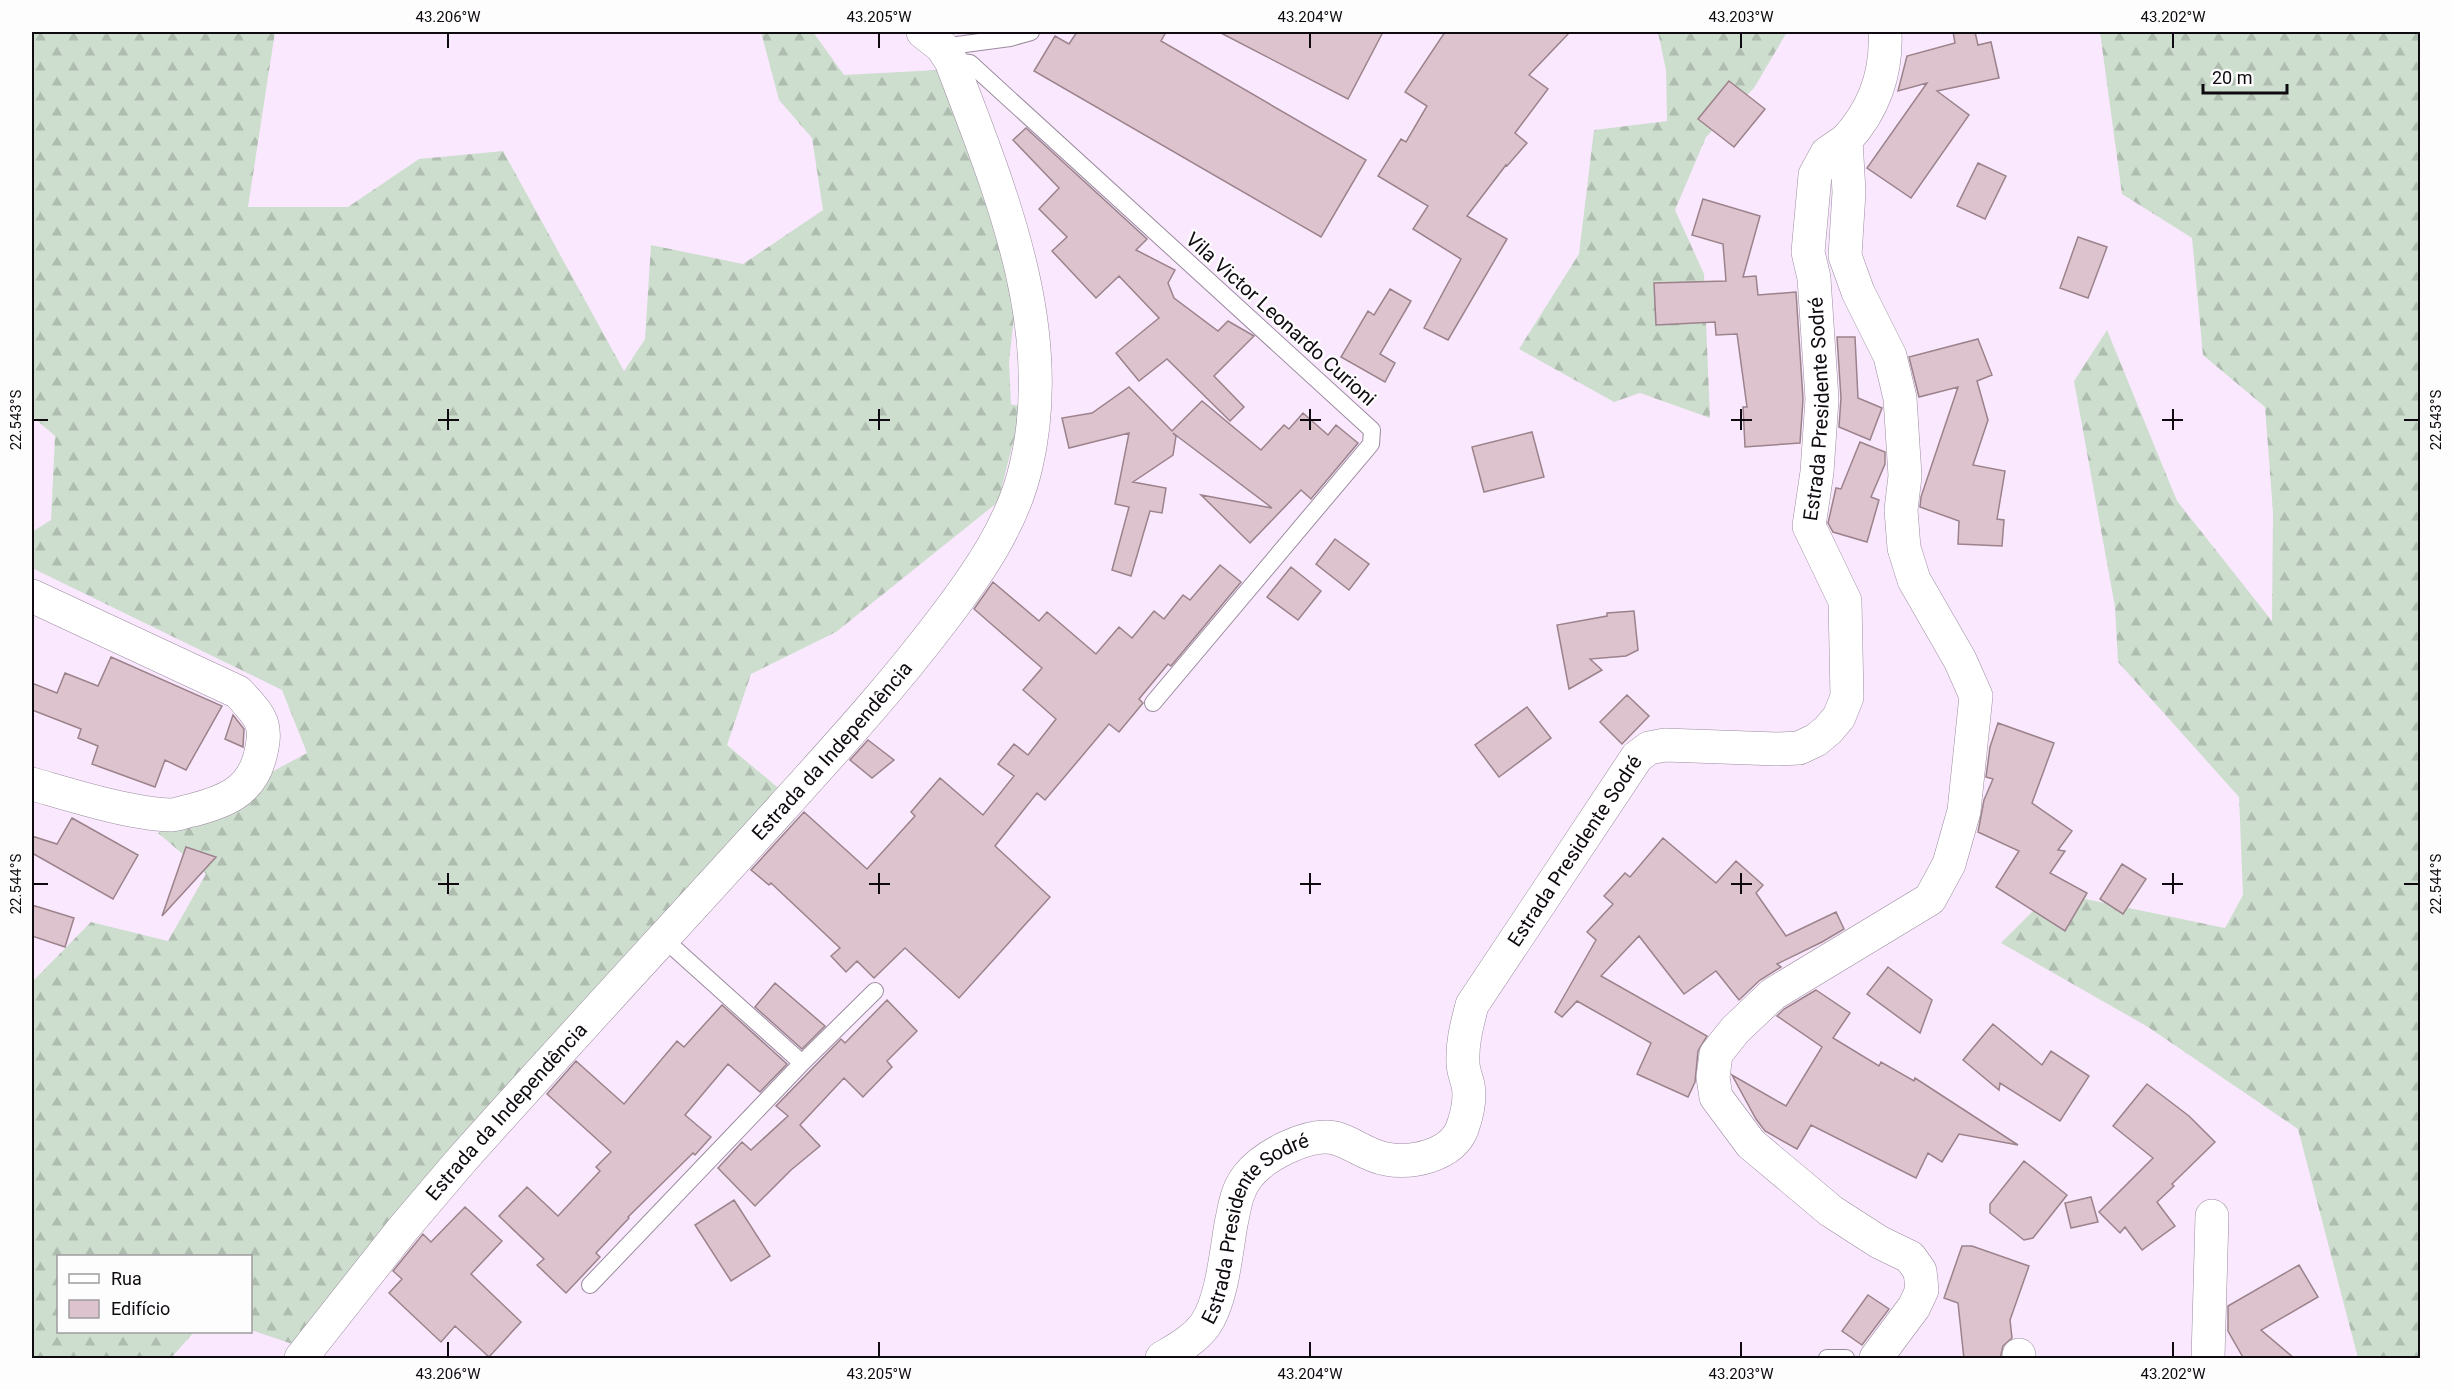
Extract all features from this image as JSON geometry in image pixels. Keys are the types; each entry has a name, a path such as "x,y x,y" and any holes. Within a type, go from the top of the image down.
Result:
{"street":[{"name":"Estrada Presidente Sodré","path":"1162,1359 1187,1343 1205,1325 1214,1306 1236,1194 1248,1176 1268,1158 1286,1147 1310,1139 1334,1138 1385,1159 1411,1160 1448,1146 1460,1133 1468,1111 1469,1087 1463,1066 1463,1037 1472,1005 1637,757 1649,748 1665,745 1799,748 1816,740 1839,717 1847,697 1845,601 1809,526 1817,472 1822,399 1814,278 1808,252 1815,175 1827,153 1846,140 1861,124 1872,105 1886,55 1885,32"},
{"name":"Estrada da Independência","path":"301,1359 402,1230 459,1163 903,673 984,563 1002,529 1026,467 1032,430 1035,381 1030,316 1022,266 990,165 939,46"},
{"path":"1846,140 1849,192 1845,256 1858,292 1890,356 1900,398 1905,476 1900,510 1904,548 1914,580 1960,660 1976,696 1964,811 1949,864 1930,899 1773,994 1735,1030 1716,1054 1713,1077 1716,1097 1751,1144 1831,1211 1879,1242 1910,1257 1920,1271 1922,1290 1914,1307 1876,1359"},
{"path":"32,596 238,692 260,716 264,736 256,768 247,783 230,799 172,815 136,810 32,783"},
{"path":"2208,1359 2212,1216"}],"lane":[{"path":"939,46 1010,38 1030,32"},
{"name":"Vila Victor Leonardo Curioni","path":"939,46 970,63 1372,430 1371,444 1153,704"},
{"path":"664,939 802,1063"},
{"path":"590,1284 874,991"},
{"path":"1827,1359 1846,1359"}],"green space":[{"path":"32,32 275,32 248,207 348,207 419,159 503,151 624,371 645,339 651,245 743,264 823,210 812,138 779,100 761,32 813,32 844,75 938,70 1018,281 1009,362 1011,404 1022,407 998,502 836,632 751,674 727,745 789,797 301,1347 252,1330 252,1255 57,1255 57,1333 193,1333 171,1358 32,1358 32,982 91,922 168,941 206,874 158,833 307,753 282,690 32,568 32,532 51,520 55,436 32,416"},
{"path":"1658,32 1787,32 1754,88 1706,137 1675,210 1704,274 1710,418 1640,393 1614,402 1519,349 1579,254 1594,130 1667,121 1666,70"},
{"path":"2100,32 2420,32 2420,1358 2358,1358 2298,1129 2148,1027 2001,943 2052,892 2225,928 2243,895 2239,797 2118,662 2115,607 2074,381 2107,330 2177,501 2272,621 2273,512 2265,407 2203,355 2192,238 2122,194"}],"building":[{"path":"1077,32 1166,32 1161,41 1366,160 1321,237 1034,71 1055,36 1069,44"},
{"path":"1219,32 1383,32 1348,99"},
{"path":"1445,32 1570,32 1529,75 1548,89 1515,133 1527,143 1506,165 1467,216 1507,239 1448,340 1424,328 1461,259 1413,229 1428,206 1378,176 1401,139 1406,142 1427,106 1405,92"},
{"path":"1953,32 1975,32 1978,45 1991,42 1999,78 1937,91 1969,115 1911,198 1867,168 1927,83 1898,91 1907,56 1955,43"},
{"path":"1729,81 1765,109 1734,147 1698,119"},
{"path":"1026,128 1147,239 1136,250 1175,270 1168,283 1174,298 1218,331 1228,321 1254,336 1214,376 1244,407 1230,421 1167,359 1139,381 1116,353 1159,318 1119,276 1096,298 1052,251 1067,237 1039,209 1059,188 1013,140"},
{"path":"1978,163 2006,176 1985,219 1957,206"},
{"path":"1703,199 1760,216 1743,277 1756,276 1758,295 1796,292 1803,399 1800,443 1745,447 1743,407 1747,407 1737,334 1716,335 1715,322 1656,325 1654,283 1726,281 1723,244 1692,235"},
{"path":"2078,237 2107,247 2088,298 2060,288"},
{"path":"1390,289 1411,301 1380,354 1395,363 1385,382 1341,357 1368,311 1374,315"},
{"path":"1837,337 1855,337 1858,398 1882,408 1870,440 1839,427 1841,398"},
{"path":"1978,339 1992,375 1977,381 1988,420 1973,465 2005,471 1997,519 2004,520 2002,546 1958,544 1959,521 1920,507 1921,497 1958,387 1919,397 1909,357"},
{"path":"1129,387 1172,431 1202,401 1261,450 1284,425 1289,429 1303,413 1328,435 1336,425 1358,443 1311,499 1301,490 1250,543 1201,495 1272,508 1173,433 1176,436 1173,455 1133,482 1166,488 1162,513 1150,511 1131,576 1112,570 1129,507 1115,504 1129,433 1069,448 1062,418 1092,413"},
{"path":"1532,432 1544,477 1484,492 1472,447"},
{"path":"1860,442 1885,452 1885,464 1871,497 1879,500 1867,542 1833,532 1828,523 1836,488 1841,489"},
{"path":"1335,539 1369,564 1349,590 1316,564"},
{"path":"1220,565 1241,582 1171,666 1168,664 1139,699 1143,703 1119,732 1109,724 1045,800 1037,793 995,846 1050,897 959,998 905,948 874,978 857,961 846,972 831,956 840,948 771,883 769,885 751,870 804,812 867,869 915,816 911,812 940,778 983,815 1014,776 998,764 1014,744 1028,755 1056,719 1023,690 1042,668 974,609 993,582 1039,621 1047,612 1096,654 1119,627 1132,638 1154,611 1164,619 1183,595 1190,600"},
{"path":"1291,567 1321,591 1298,620 1267,597"},
{"path":"1634,611 1638,650 1626,656 1590,659 1602,670 1569,689 1557,625 1607,616 1607,613"},
{"path":"111,657 222,706 186,770 165,760 155,787 92,764 98,746 78,738 81,729 32,710 32,683 57,693 65,673 98,686"},
{"path":"1627,695 1649,716 1622,744 1600,722"},
{"path":"1527,707 1551,738 1499,777 1475,745"},
{"path":"233,715 244,729 243,747 225,739"},
{"path":"1998,723 2054,743 2032,803 2072,831 2058,850 2065,851 2050,873 2087,893 2065,931 1996,887 2019,851 1978,832 1984,800 1993,779 1986,777 1990,747"},
{"path":"868,740 894,760 872,778 850,760"},
{"path":"72,818 138,855 113,899 32,853 32,836 57,844"},
{"path":"1663,838 1716,883 1736,861 1763,885 1756,893 1786,936 1836,912 1844,929 1777,964 1781,967 1760,980 1739,1000 1716,971 1684,994 1639,936 1601,976 1707,1036 1698,1051 1695,1082 1688,1097 1637,1074 1651,1043 1577,1001 1562,1017 1555,1012 1596,940 1587,932 1613,904 1604,896 1625,873 1630,877"},
{"path":"186,847 216,857 162,916"},
{"path":"2122,864 2146,879 2123,914 2100,899"},
{"path":"32,905 74,918 65,947 32,936"},
{"path":"1888,967 1932,1000 1920,1033 1867,994"},
{"path":"775,983 825,1026 802,1049 755,1007"},
{"path":"1816,990 1850,1013 1833,1038 1879,1066 1881,1062 1914,1081 1915,1078 2018,1145 1959,1134 1942,1162 1928,1153 1916,1178 1811,1125 1797,1149 1765,1131 1732,1075 1786,1106 1822,1047 1777,1016 1784,1009"},
{"path":"887,1000 917,1031 887,1061 892,1067 863,1097 844,1078 800,1125 820,1146 791,1170 755,1206 718,1168 742,1142 751,1150 788,1116 776,1106 841,1039 845,1043"},
{"path":"722,1005 787,1064 760,1092 728,1064 685,1115 711,1137 695,1155 693,1153 628,1217 596,1253 600,1257 566,1293 537,1265 544,1259 499,1216 527,1187 558,1216 600,1171 596,1167 611,1152 547,1094 576,1061 624,1104 677,1041 684,1047"},
{"path":"1993,1024 2042,1065 2051,1051 2089,1076 2060,1121 2000,1083 1999,1090 1963,1060"},
{"path":"2147,1084 2189,1116 2215,1142 2157,1202 2175,1226 2142,1250 2125,1227 2120,1233 2099,1212 2153,1158 2113,1126"},
{"path":"2024,1161 2067,1195 2033,1238 2024,1240 1990,1213 1990,1204"},
{"path":"2091,1197 2098,1222 2071,1228 2065,1203"},
{"path":"734,1200 770,1256 731,1281 695,1225"},
{"path":"465,1207 502,1241 471,1274 521,1322 489,1357 455,1326 441,1342 389,1293 402,1279 393,1271 423,1234 431,1242"},
{"path":"1962,1246 1972,1246 2029,1266 2010,1320 2012,1338 2003,1346 2000,1359 1964,1359 1958,1303 1944,1298"},
{"path":"2299,1265 2318,1297 2261,1330 2295,1359 2244,1359 2228,1331 2228,1306"},
{"path":"1868,1295 1889,1309 1862,1345 1842,1331"}]}
